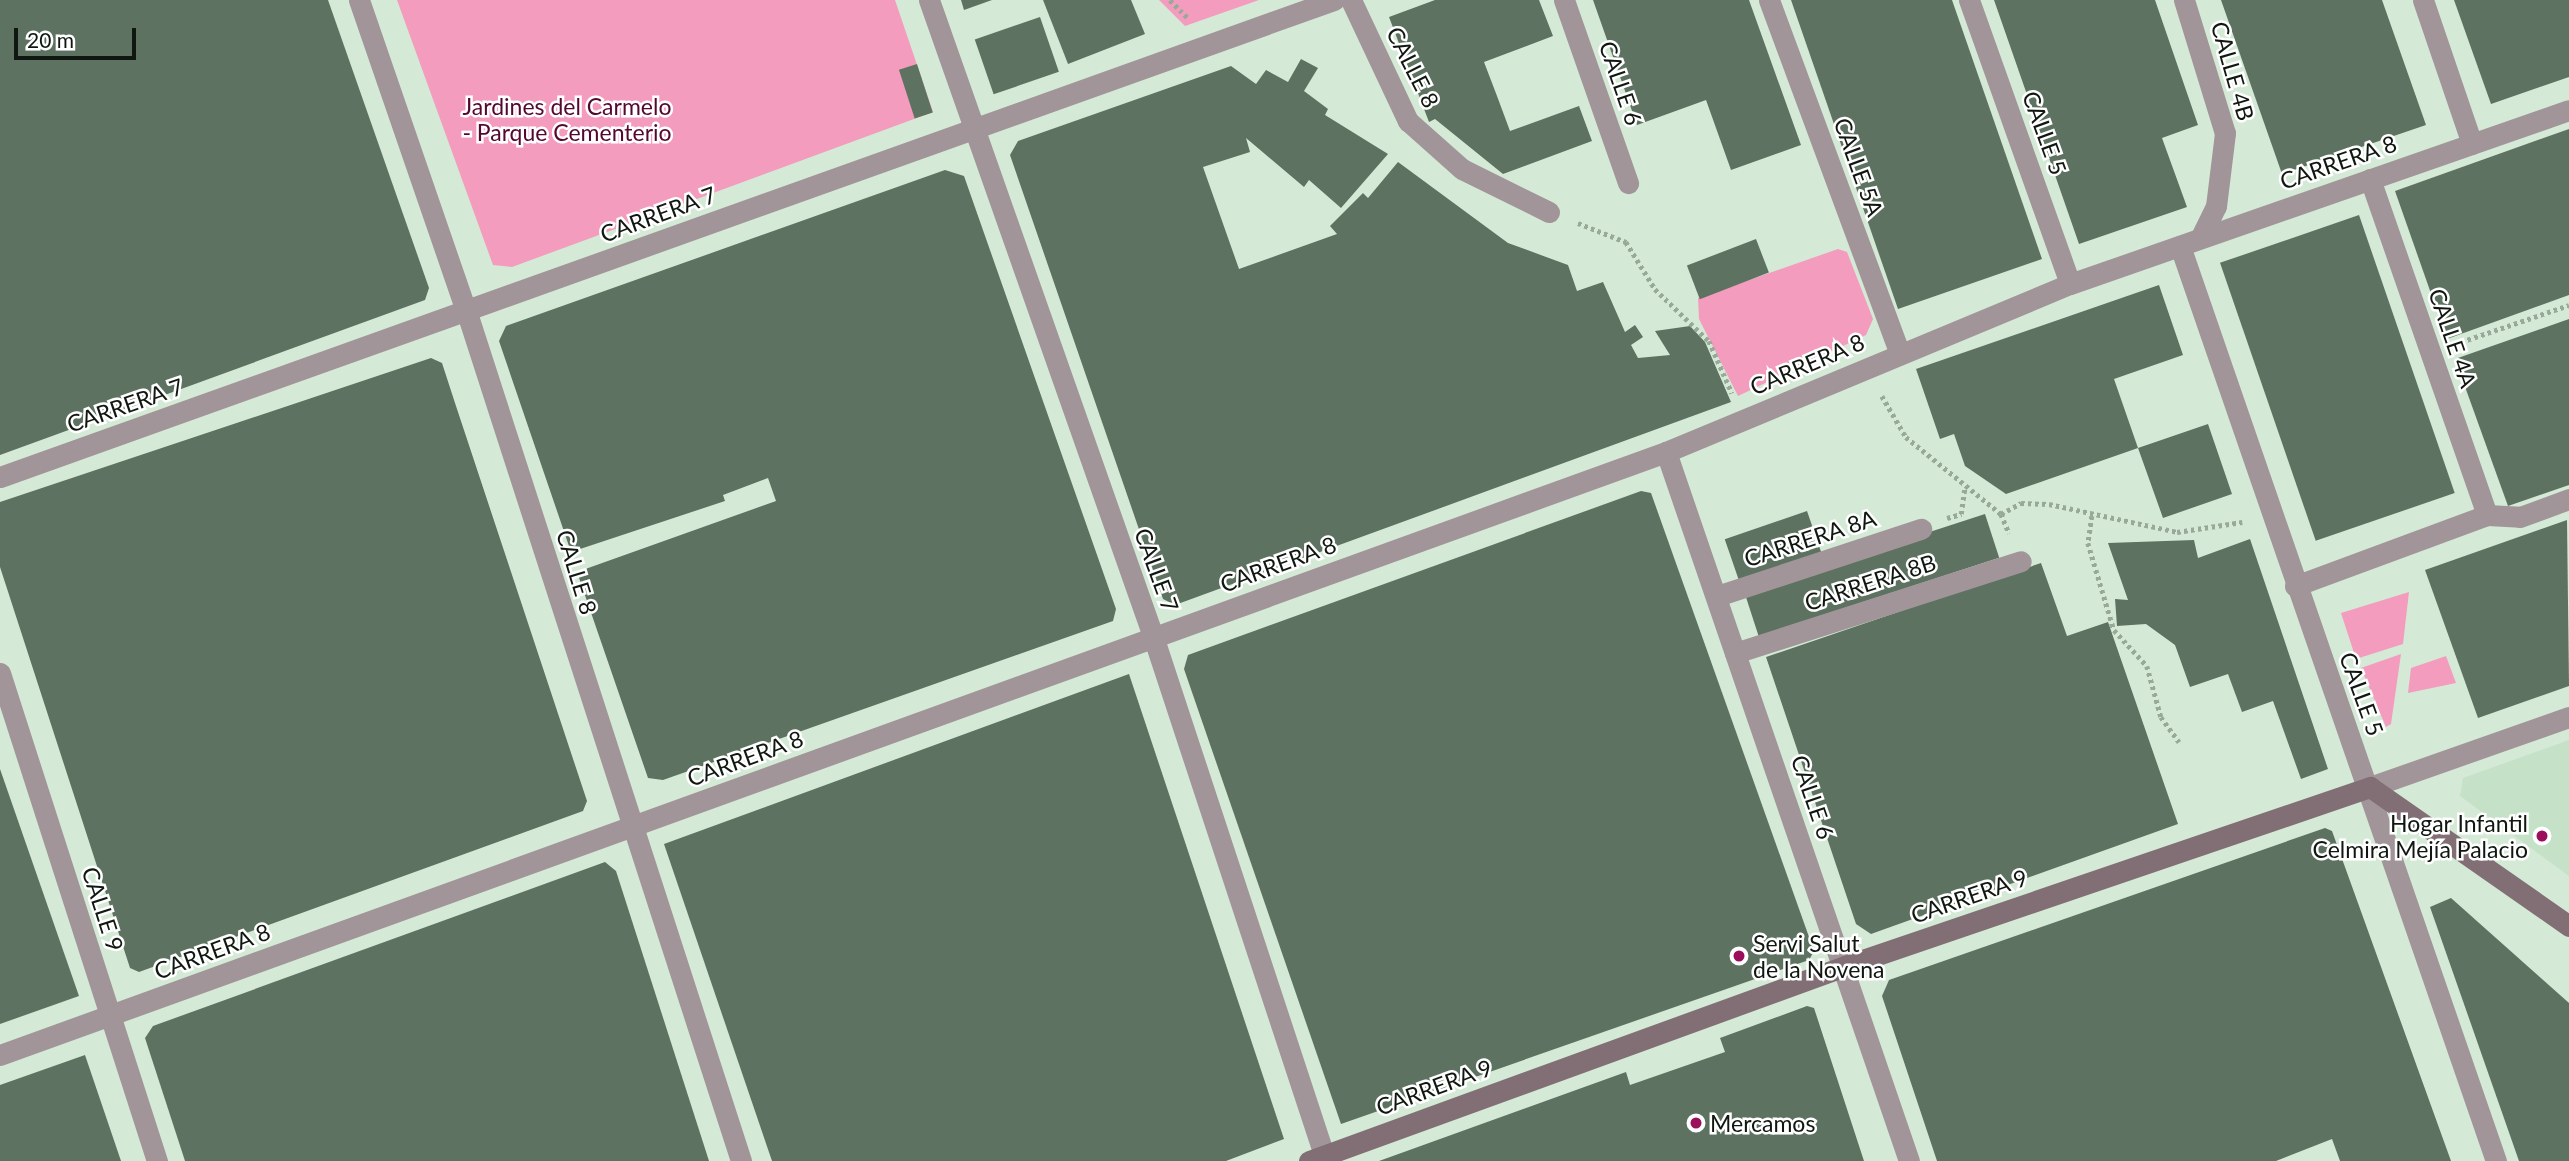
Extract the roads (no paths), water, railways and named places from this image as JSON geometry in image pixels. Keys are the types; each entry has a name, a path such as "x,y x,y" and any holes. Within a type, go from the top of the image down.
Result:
{"main road":[{"path":"2370,787 2569,926"},
{"name":"CARRERA 9","path":"1320,1159 1845,966 2370,787"}],"street":[{"name":"CALLE 8","path":"359,0 467,313 630,828 741,1161"},
{"name":"CALLE 7","path":"929,0 971,126 1153,636 1320,1159"},
{"name":"CARRERA 7","path":"0,477 467,313 971,126 1334,0"},
{"name":"CALLE 8","path":"1351,0 1408,121 1462,169 1549,212"},
{"name":"CALLE 6","path":"1564,0 1628,183"},
{"name":"CALLE 5A","path":"1769,0 1899,351"},
{"name":"CALLE 5","path":"1969,0 2070,284"},
{"name":"CALLE 4B","path":"2184,0 2225,133 2216,206 2201,237"},
{"path":"2423,0 2472,144"},
{"name":"CARRERA 8","path":"0,1055 1666,452 1899,351 2070,284 2569,110"},
{"name":"CALLE 4A","path":"2370,179 2487,515"},
{"name":"CALLE 5","path":"2180,246 2270,515 2370,787 2496,1161"},
{"name":"CALLE 6","path":"1666,452 1845,966 1909,1161"},
{"path":"2295,586 2487,515 2520,517 2569,499"},
{"name":"CARRERA 8A","path":"1717,596 1920,528"},
{"name":"CARRERA 8B","path":"1735,653 2021,561"},
{"name":"CALLE 9","path":"0,673 157,1161"},
{"name":"CARRERA 9","path":"2370,787 2569,717"}],"place":[{"name":"Hogar Infantil Celmira Mejía Palacio","path":"2542,836"},
{"name":"Servi Salut de la Novena","path":"1739,956"},
{"name":"Mercamos","path":"1696,1123"}],"park label":[{"name":"Jardines del Carmelo - Parque Cementerio","path":"567,119"}]}
